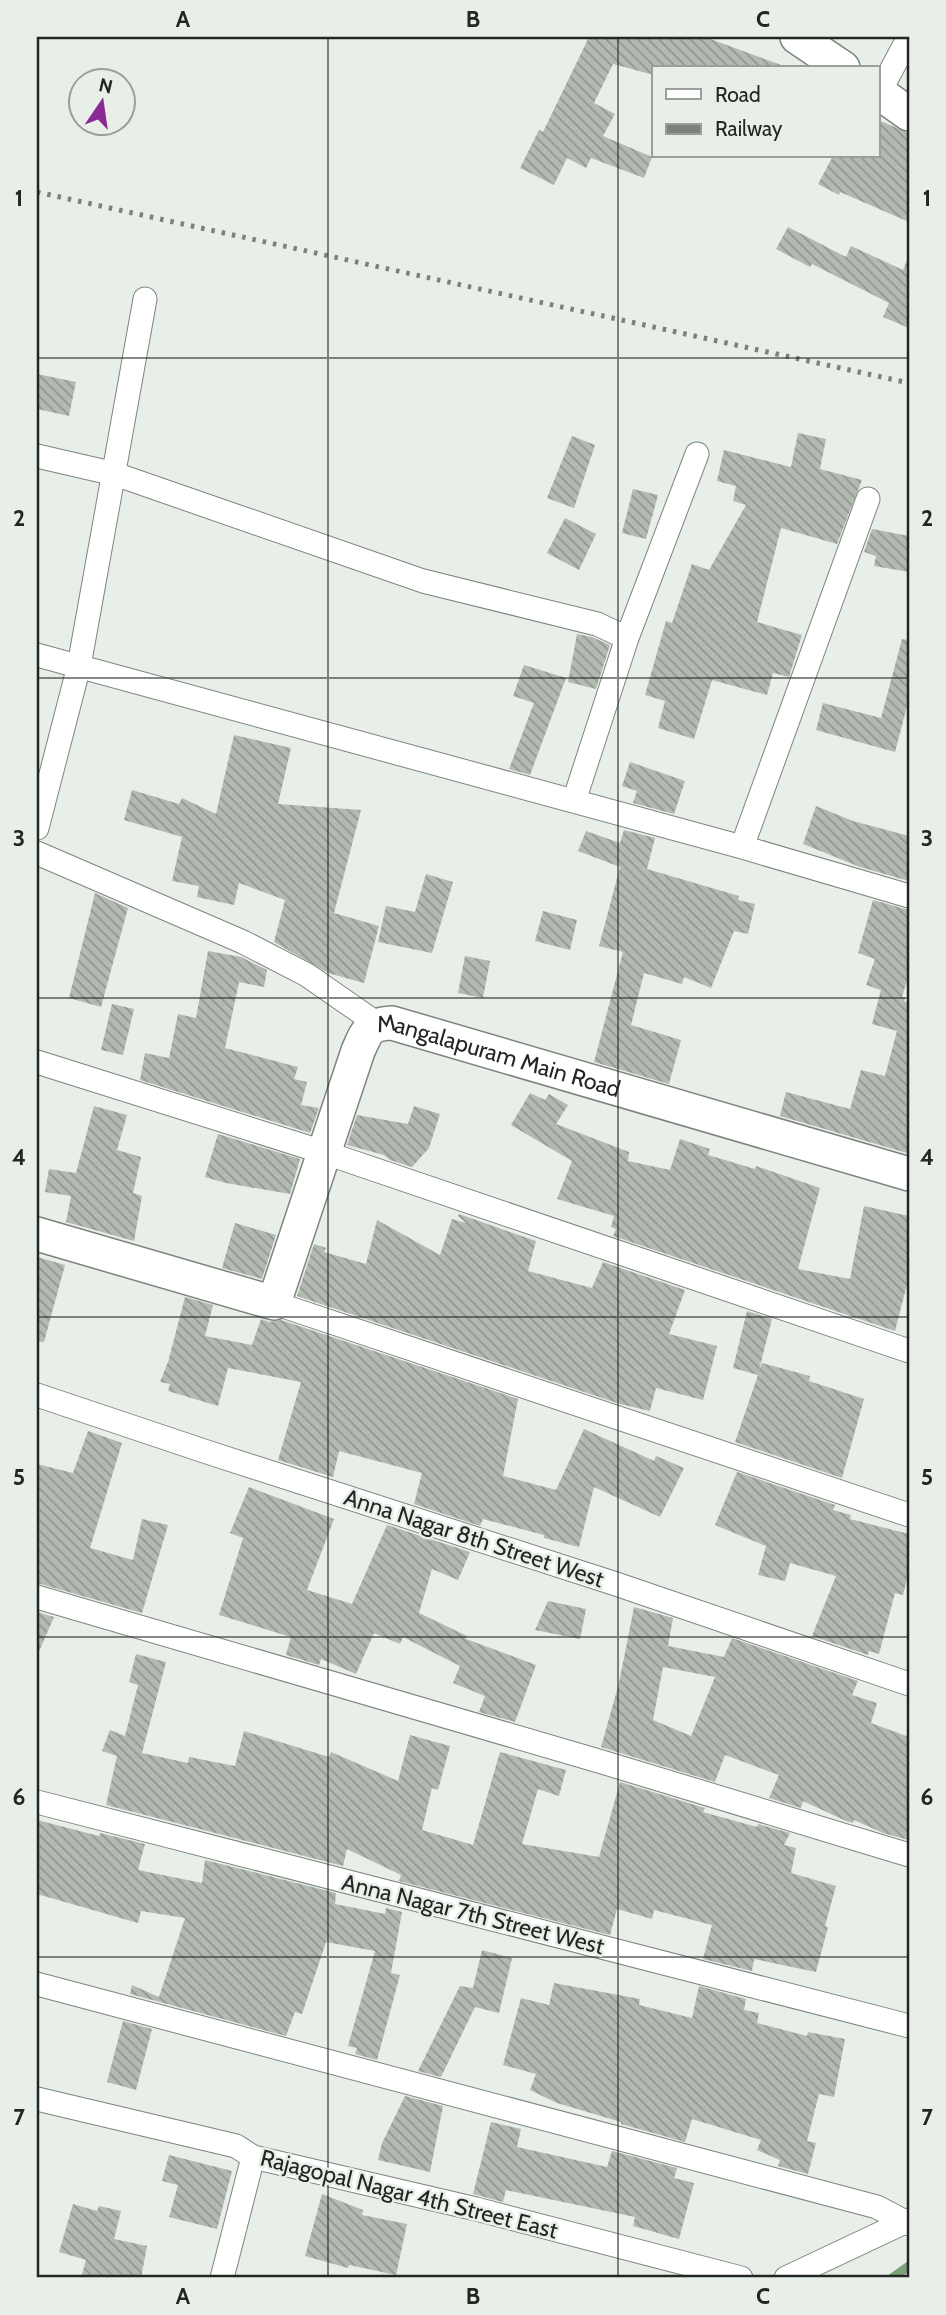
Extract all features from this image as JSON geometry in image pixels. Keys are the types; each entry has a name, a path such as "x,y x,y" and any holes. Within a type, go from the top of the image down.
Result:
{"street":[{"path":"797,37 840,66"},
{"path":"880,89 909,37"},
{"path":"880,94 909,114"},
{"path":"37,828 79,666 145,299"},
{"path":"574,801 627,638 697,454"},
{"path":"37,456 115,474 423,582 597,624 627,638"},
{"path":"742,847 868,499"},
{"path":"37,654 742,847 909,896"},
{"path":"37,853 243,942 307,975 376,1023"},
{"name":"Mangalapuram Main Road","path":"274,1303 358,1051 367,1031 376,1023 392,1023 909,1174"},
{"path":"37,1062 323,1152 909,1351"},
{"path":"37,1234 274,1303 909,1515"},
{"name":"Anna Nagar 8th Street West","path":"37,1395 616,1584 909,1684"},
{"path":"37,1597 909,1855"},
{"name":"Anna Nagar 7th Street West","path":"37,1802 909,2026"},
{"path":"37,1984 877,2207 908,2222"},
{"name":"Rajagopal Nagar 4th Street East","path":"37,2099 236,2146 253,2157 476,2209 741,2278"},
{"path":"222,2278 253,2157"},
{"path":"786,2278 908,2222"}],"building":[{"path":"589,37 705,37 784,66 652,66 652,74 613,64 594,103 615,114 603,136 652,157 644,178 591,158 586,168 567,158 554,185 520,168 539,130 543,132"},
{"path":"880,121 909,133 909,222 818,184 832,158 880,158"},
{"path":"788,227 846,257 851,246 903,270 909,255 909,328 883,317 889,303 776,249"},
{"path":"37,374 76,382 69,416 37,409"},
{"path":"798,433 826,439 820,469 862,480 837,544 781,528 757,622 802,635 789,677 773,673 767,695 712,680 694,739 658,728 665,701 645,695 666,621 672,623 692,564 709,570 746,505 733,501 736,486 717,481 724,450 791,467"},
{"path":"572,436 595,445 574,508 547,498"},
{"path":"633,489 658,495 646,539 622,533"},
{"path":"565,518 596,534 579,570 547,553"},
{"path":"872,529 909,536 909,572 874,566 876,556 864,552"},
{"path":"577,634 610,645 596,689 568,682"},
{"path":"902,639 909,640 909,699 895,752 816,730 823,703 881,718"},
{"path":"524,665 566,678 530,775 509,769 534,703 513,696"},
{"path":"234,735 291,748 278,804 361,810 334,913 379,926 364,983 328,973 274,942 285,900 239,883 234,905 197,897 199,886 172,881 182,837 124,820 132,790 179,804 182,798 216,814"},
{"path":"630,762 685,781 674,814 633,803 637,791 622,786"},
{"path":"816,806 853,821 909,836 909,881 860,867 803,844"},
{"path":"624,830 655,838 647,869 739,896 738,900 755,904 748,934 734,931 711,988 684,977 682,984 644,973 631,1025 681,1040 669,1084 594,1062 623,952 599,946 620,867 578,851 586,831 620,843"},
{"path":"426,874 453,882 432,953 378,942 386,906 415,912"},
{"path":"95,893 128,908 101,1007 69,998"},
{"path":"873,900 909,910 909,974 902,997 909,1003 907,1153 780,1116 786,1092 850,1109 861,1070 885,1076 897,1031 872,1024 881,990 866,985 875,959 858,953"},
{"path":"543,911 577,920 570,950 535,941"},
{"path":"208,951 241,957 267,970 264,987 239,982 225,1048 298,1067 294,1079 307,1082 301,1105 319,1108 310,1133 140,1080 145,1053 169,1058 178,1014 196,1018"},
{"path":"465,956 490,961 483,998 458,993"},
{"path":"112,1004 134,1009 123,1055 101,1050"},
{"path":"530,1093 545,1100 549,1094 568,1105 556,1124 629,1152 628,1161 670,1170 680,1139 710,1149 708,1155 755,1169 756,1166 820,1188 798,1269 850,1279 864,1206 909,1216 909,1277 895,1331 613,1236 616,1229 611,1227 614,1216 557,1199 572,1161 511,1125"},
{"path":"94,1106 127,1115 117,1150 141,1157 133,1193 142,1196 134,1241 66,1222 71,1196 45,1192 49,1169 76,1173"},
{"path":"414,1106 440,1114 429,1148 412,1167 390,1160 384,1155 347,1145 357,1115 408,1124"},
{"path":"218,1134 300,1159 290,1194 205,1177"},
{"path":"459,1214 536,1241 528,1271 592,1288 603,1262 685,1290 669,1334 717,1346 703,1400 656,1388 650,1411 620,1404 297,1296 314,1244 326,1248 324,1252 366,1264 377,1220 440,1255 452,1219 466,1223"},
{"path":"235,1223 276,1235 262,1279 222,1268"},
{"path":"37,1257 65,1265 44,1342 37,1341"},
{"path":"185,1297 213,1305 205,1336 252,1345 261,1319 269,1322 281,1320 518,1399 503,1476 556,1490 584,1429 654,1461 656,1456 684,1468 660,1517 594,1487 579,1547 483,1519 480,1526 414,1504 422,1473 339,1451 333,1477 278,1460 301,1382 228,1368 218,1406 168,1391 170,1384 160,1382"},
{"path":"747,1311 772,1319 759,1370 762,1363 810,1376 809,1381 864,1399 842,1478 735,1442 758,1375 733,1368"},
{"path":"88,1431 122,1443 90,1548 133,1560 142,1519 168,1525 142,1613 37,1583 37,1464 73,1473"},
{"path":"737,1472 835,1505 833,1510 851,1515 850,1519 909,1534 909,1571 903,1595 895,1593 879,1654 869,1651 868,1655 812,1636 836,1576 790,1563 785,1581 758,1575 766,1546 715,1525"},
{"path":"249,1487 334,1519 307,1590 352,1604 387,1525 470,1552 458,1580 432,1569 419,1613 467,1636 466,1639 536,1665 515,1722 479,1712 485,1696 453,1683 460,1666 403,1637 400,1644 374,1633 356,1674 321,1659 319,1665 286,1655 291,1637 219,1615 243,1538 230,1533"},
{"path":"548,1601 586,1609 580,1639 535,1630"},
{"path":"634,1607 673,1618 668,1646 724,1657 732,1638 858,1681 852,1695 877,1703 871,1723 909,1737 909,1840 883,1833 854,1820 853,1823 846,1821 803,1801 801,1808 769,1798 779,1775 725,1755 715,1782 601,1747 619,1683","holes":["663,1667 715,1677 691,1736 653,1720"]},
{"path":"37,1612 54,1617 37,1656"},
{"path":"136,1654 166,1662 142,1753 188,1763 189,1757 235,1766 244,1731 329,1757 331,1752 398,1781 410,1735 450,1746 438,1790 432,1788 422,1830 473,1845 500,1752 566,1770 559,1796 538,1789 522,1844 599,1857 620,1782 705,1808 703,1812 790,1833 784,1845 796,1848 791,1873 836,1886 816,1972 754,1959 752,1971 703,1959 712,1925 654,1910 652,1919 617,1909 610,1935 399,1881 401,1875 347,1849 343,1866 106,1805 117,1756 102,1751 110,1730 125,1736 138,1685 129,1682"},
{"path":"37,1820 99,1836 100,1833 145,1844 138,1870 202,1883 205,1860 336,1893 335,1904 385,1914 386,1908 402,1912 391,1973 400,1975 377,2060 355,2054 357,2048 348,2046 375,1951 326,1942 302,2014 295,2012 286,2036 130,1994 132,1985 159,1997 185,1918 141,1911 138,1923 37,1894"},
{"path":"482,1950 512,1958 499,2013 475,2007 441,2077 418,2071 460,1986 473,1988"},
{"path":"554,1983 640,1999 639,2005 692,2018 699,1986 746,1999 744,2010 759,2013 757,2023 807,2036 808,2032 845,2039 834,2097 819,2094 807,2141 816,2143 808,2174 778,2166 780,2160 757,2150 761,2140 692,2119 685,2142 557,2103 530,2090 536,2074 503,2065 521,1998 549,2005"},
{"path":"123,2021 152,2029 136,2090 107,2082"},
{"path":"405,2096 443,2106 430,2172 378,2160 382,2143"},
{"path":"491,2122 521,2129 517,2147 607,2167 612,2151 677,2168 674,2178 694,2183 679,2239 633,2226 635,2217 506,2190 503,2202 473,2194"},
{"path":"169,2155 232,2171 217,2229 169,2217 178,2185 162,2181"},
{"path":"322,2194 363,2210 362,2215 407,2224 396,2275 349,2265 348,2268 305,2256"},
{"path":"73,2204 97,2211 99,2206 121,2211 114,2239 147,2246 141,2278 81,2278 86,2260 59,2252"}],"waterway":[{"path":"892,2278 909,2266"}],"railway":[{"path":"37,192 909,383"}]}
